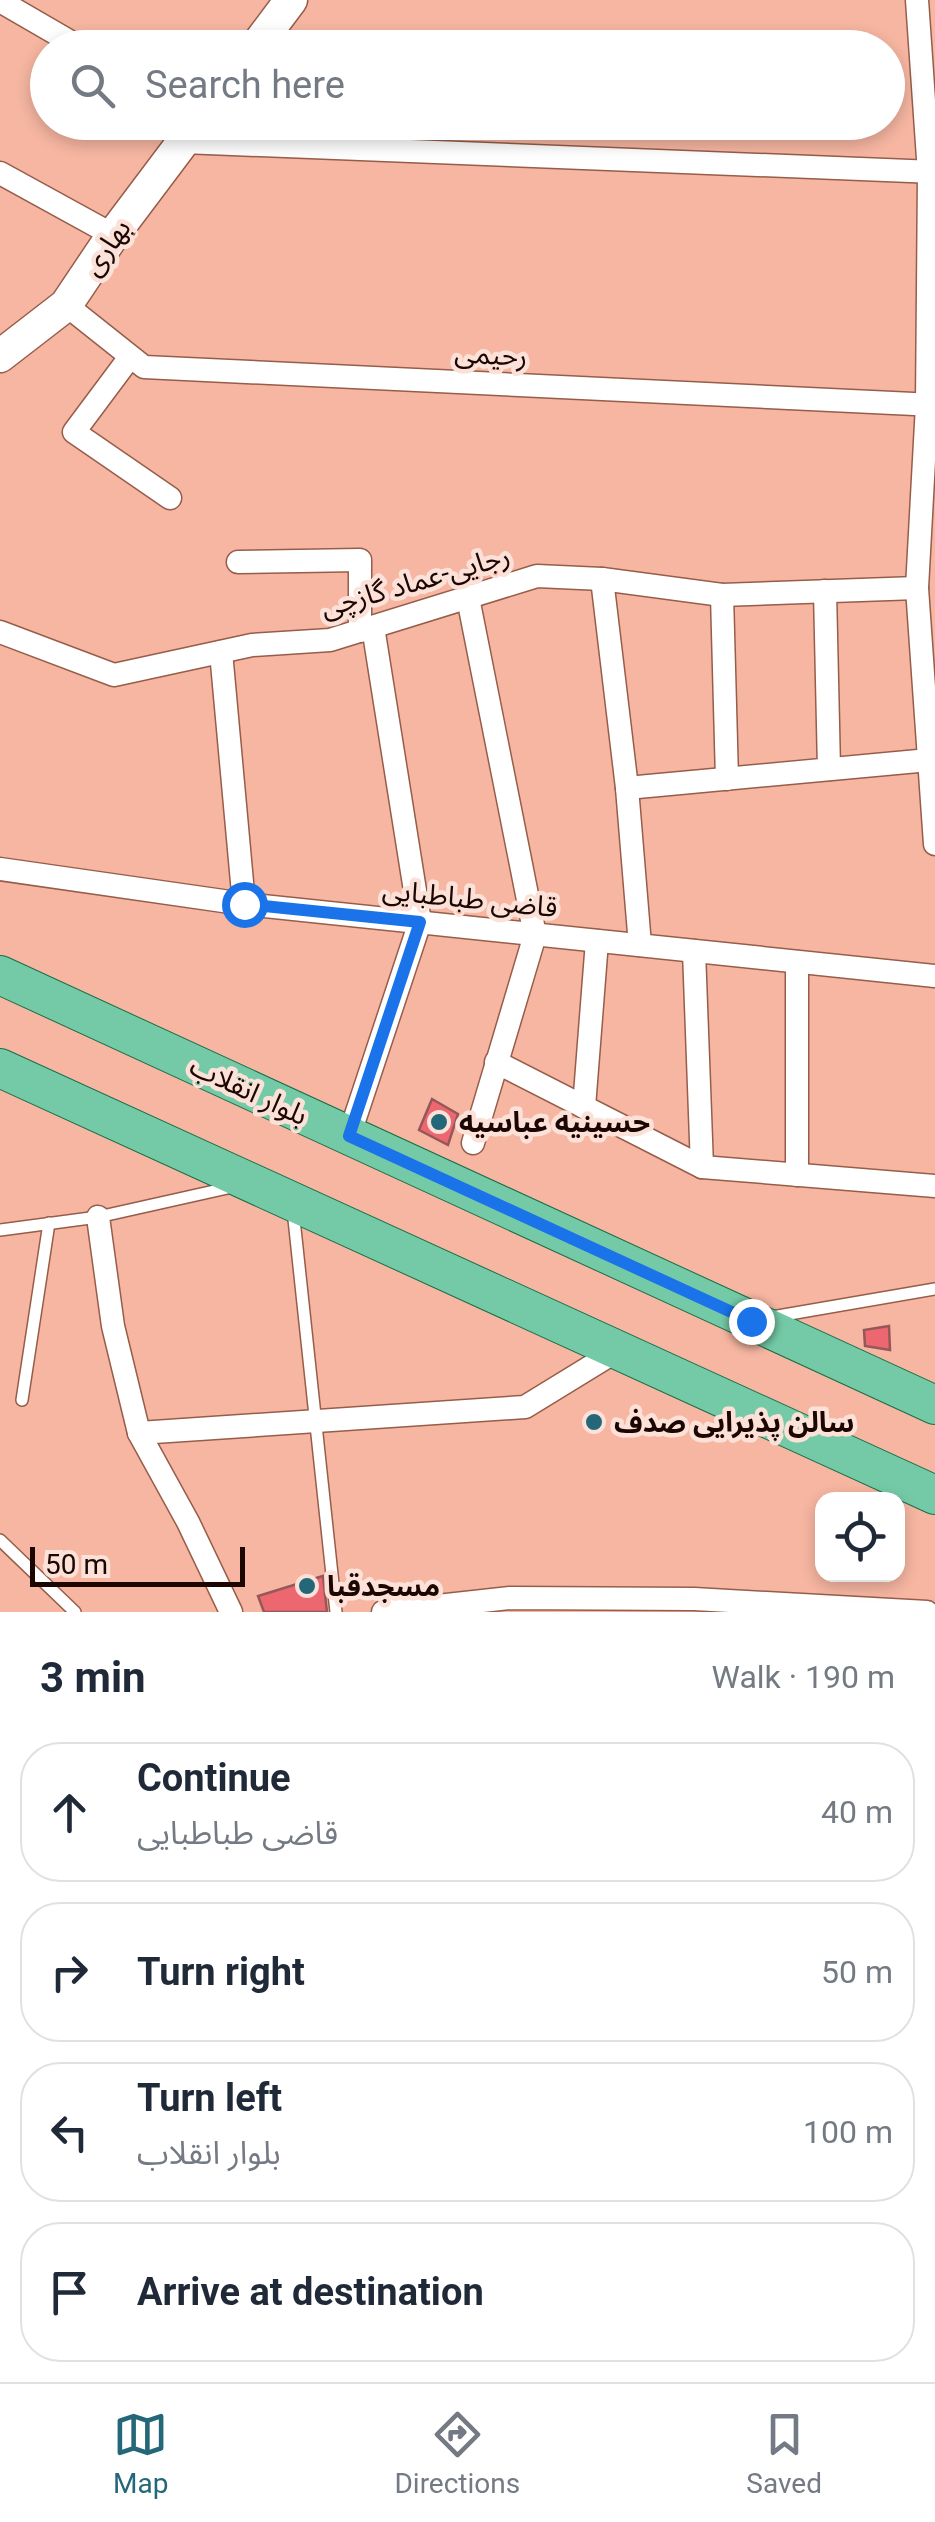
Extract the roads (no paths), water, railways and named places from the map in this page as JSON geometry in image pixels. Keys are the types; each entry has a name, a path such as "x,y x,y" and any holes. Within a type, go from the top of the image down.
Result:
{"main road":[{"name":"بلوار انقلاب","path":"0,975 935,1405"},
{"path":"0,1068 935,1495"}],"street":[{"path":"268,30 291,0"},
{"path":"917,0 932,172 931,405 917,588 927,620 928,760 934,835"},
{"path":"0,1 50,30"},
{"name":"بهاری","path":"0,356 66,306 112,235 185,140"},
{"path":"339,140 932,172"},
{"path":"0,173 112,235"},
{"name":"رحیمی","path":"66,306 144,367 931,405"},
{"path":"130,357 74,432 170,498"},
{"path":"238,562 360,560 366,629 420,922 349,1136"},
{"name":"رجایی-عماد گازچی","path":"0,632 114,675 252,644 330,640 537,576 602,579 722,595 917,588"},
{"path":"602,579 640,945"},
{"path":"825,591 829,769"},
{"path":"722,595 727,779"},
{"path":"468,598 535,935 474,1144"},
{"path":"220,652 244,904"},
{"path":"626,788 928,760"},
{"name":"قاضی طباطبایی","path":"0,870 244,904 935,976"},
{"path":"584,1107 597,942"},
{"path":"694,951 702,1167"},
{"path":"797,1175 798,962"},
{"path":"496,1062 702,1167 935,1186"},
{"path":"98,1217 112,1326 139,1433 188,1522 230,1612"},
{"path":"139,1433 525,1407 618,1350"},
{"path":"383,1612 510,1598 926,1612"}],"lane":[{"path":"0,1230 98,1217 250,1183"},
{"path":"292,1201 336,1612"},
{"path":"22,1400 49,1224"},
{"path":"751,1321 935,1290"},
{"path":"0,1540 75,1612"}],"place":[{"name":"حسینیه عباسیه","path":"439,1122"},
{"name":"سالن پذیرایی صدف","path":"594,1422"},
{"name":"مسجدقبا","path":"307,1586"}]}
